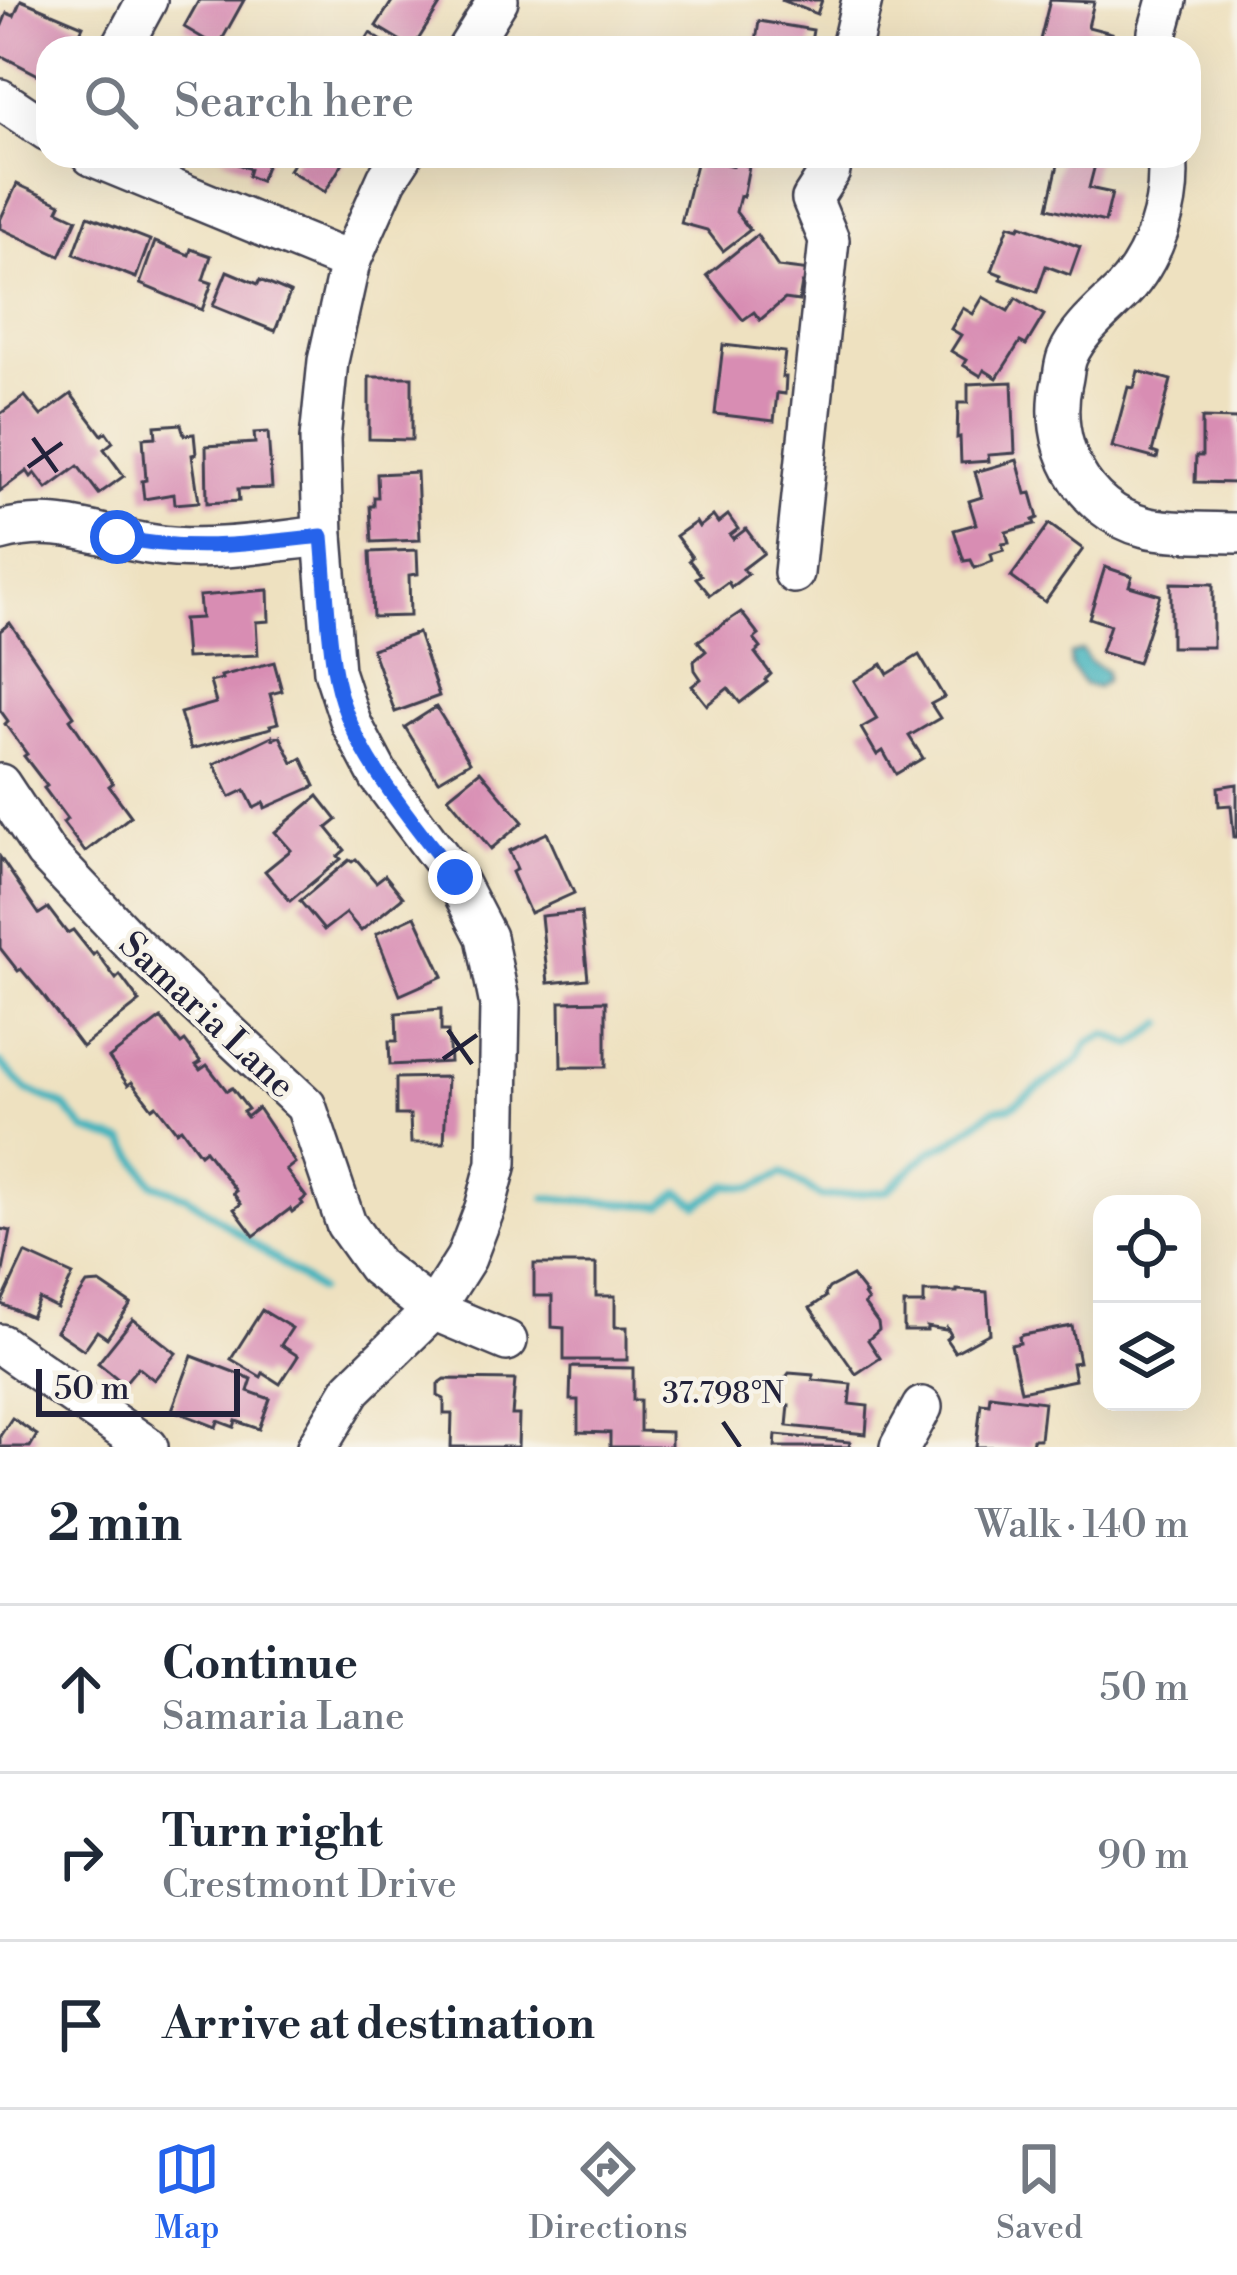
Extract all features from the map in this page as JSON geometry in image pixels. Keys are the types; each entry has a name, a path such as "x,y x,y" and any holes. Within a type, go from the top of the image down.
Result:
{"street":[{"path":"128,36 147,0"},
{"path":"475,36 497,0"},
{"path":"854,36 862,0"},
{"path":"1158,36 1168,0"},
{"path":"0,99 36,123"},
{"path":"121,168 350,262"},
{"path":"317,1447 352,1389 434,1310 466,1258 497,1163 500,1005 486,937 455,877 380,776 351,723 334,671 322,536 320,440 328,361 350,262 394,168"},
{"path":"794,573 829,240 812,199 830,168"},
{"path":"1167,168 1167,203 1151,248 1126,287 1092,321 1068,355 1058,397 1060,436 1073,471 1109,510 1145,527 1237,533"},
{"path":"0,531 27,524 62,525 168,546 262,544 322,536"},
{"name":"Samaria Lane","path":"0,784 45,852 75,884 306,1106 346,1224 376,1266 434,1310 507,1341"},
{"path":"0,1344 148,1447"},
{"path":"900,1447 922,1407"}],"water":[{"path":"1082,650 1089,661 1106,671 1106,681 1097,688 1084,685 1071,667 1070,654"}],"building":[{"path":"21,0 83,26 78,36 36,36 36,74 0,55 0,30 7,13 14,16"},
{"path":"199,0 244,0 224,36 199,36 184,27"},
{"path":"393,0 443,0 420,36 393,36 376,26"},
{"path":"781,0 822,0 817,14"},
{"path":"1050,0 1094,2 1088,27 1112,33 1111,36 1041,36"},
{"path":"759,21 813,30 812,36 757,36"},
{"path":"265,168 260,181 248,176 250,169"},
{"path":"290,168 340,168 325,192"},
{"path":"695,168 749,168 736,212 750,230 723,251 707,230 681,223"},
{"path":"1057,168 1094,168 1089,188 1112,193 1105,222 1048,208"},
{"path":"17,184 61,204 58,210 77,219 60,256 0,228"},
{"path":"88,216 150,240 136,278 74,254"},
{"path":"1009,225 1080,247 1070,275 1046,266 1037,292 1001,279 1002,275 992,271"},
{"path":"757,235 778,267 810,271 799,301 785,299 760,320 754,312 743,320 707,275"},
{"path":"155,242 189,255 191,249 211,256 203,280 212,283 202,310 140,284"},
{"path":"227,271 290,293 275,331 213,306"},
{"path":"983,297 1008,311 1016,298 1044,315 997,378 984,370 981,376 951,351 961,335 951,329 963,308 973,314"},
{"path":"723,345 785,352 785,394 777,393 774,421 715,414"},
{"path":"1138,371 1171,380 1152,452 1158,454 1157,459 1112,447 1128,387 1134,388"},
{"path":"369,377 412,377 412,440 369,439"},
{"path":"1012,382 1015,453 961,463 958,403 968,403 968,384"},
{"path":"71,394 102,435 106,432 113,442 104,449 124,476 99,494 78,466 47,489 35,473 31,477 27,471 0,491 0,414 25,396 41,416"},
{"path":"1202,418 1237,419 1237,483 1195,482 1196,456 1202,456"},
{"path":"181,424 184,435 194,434 199,502 175,504 174,494 144,499 143,438 156,437 155,426"},
{"path":"268,432 272,488 238,489 239,501 207,503 206,446 255,443 254,433"},
{"path":"1017,460 1038,518 1035,524 1006,532 1009,543 1002,544 1004,550 975,568 971,560 964,561 954,530 976,524 969,501 982,497 975,472"},
{"path":"417,472 420,540 372,542 370,506 378,497 377,474"},
{"path":"728,515 738,529 730,535 733,539 746,529 764,553 743,569 748,574 710,595 696,578 701,575 676,536 696,522 699,527 713,516 718,523"},
{"path":"1049,524 1083,549 1045,602 1011,577"},
{"path":"417,550 418,574 409,575 410,616 373,617 370,552"},
{"path":"1105,567 1132,576 1129,586 1160,595 1138,663 1101,652 1110,625 1089,618"},
{"path":"1171,583 1213,584 1213,647 1171,647"},
{"path":"268,590 269,621 256,622 258,655 186,658 183,619 201,618 199,596"},
{"path":"741,612 759,635 754,639 761,648 755,653 771,674 740,703 728,688 707,705 692,686 701,679 694,661 706,651 698,641"},
{"path":"10,623 74,716 70,719 131,816 85,852 63,823 67,819 24,756 0,710 0,631"},
{"path":"418,633 439,696 395,712 372,649"},
{"path":"919,655 944,697 931,704 940,718 909,736 923,758 896,774 883,751 877,755 861,728 877,719 854,681 882,664 888,674"},
{"path":"274,662 282,691 270,694 278,723 191,749 180,713 216,703 210,682 221,676"},
{"path":"436,707 470,762 438,781 405,727"},
{"path":"280,736 293,763 302,758 315,786 265,808 264,803 254,808 245,790 230,797 214,764"},
{"path":"480,771 523,822 491,849 448,797"},
{"path":"1237,784 1234,837 1231,805 1219,806 1218,787"},
{"path":"318,796 337,820 327,828 345,850 338,856 341,859 290,901 265,871 291,850 275,832"},
{"path":"547,833 574,893 530,913 512,872 517,869 509,851"},
{"path":"0,857 39,914 48,908 67,933 73,930 93,955 96,952 116,979 120,975 140,1002 82,1047 0,948"},
{"path":"356,859 376,882 385,875 403,897 361,931 346,913 324,930 300,901"},
{"path":"581,912 588,979 548,983 541,916"},
{"path":"415,916 443,976 400,995 376,934"},
{"path":"606,1001 606,1067 561,1067 560,1002"},
{"path":"441,1009 441,1031 448,1031 450,1062 390,1065 389,1041 397,1041 396,1013"},
{"path":"161,1018 201,1062 196,1065 200,1070 207,1065 227,1091 232,1088 248,1109 243,1112 247,1117 258,1108 295,1163 286,1170 306,1197 303,1204 254,1236 234,1209 241,1204 236,1191 205,1150 200,1154 181,1128 176,1131 132,1082 128,1085 109,1058"},
{"path":"447,1077 444,1143 411,1143 410,1115 396,1115 396,1078"},
{"path":"0,1229 11,1231 2,1276 0,1276"},
{"path":"25,1253 73,1275 57,1308 39,1299 31,1317 1,1304"},
{"path":"534,1264 596,1264 596,1296 615,1296 615,1327 627,1327 627,1360 564,1360 564,1328 552,1327 552,1296 534,1296"},
{"path":"852,1276 866,1294 864,1304 879,1330 868,1340 880,1358 856,1374 810,1308 826,1297 829,1288"},
{"path":"100,1283 131,1304 107,1338 97,1331 84,1350 56,1331 87,1284"},
{"path":"924,1292 987,1292 990,1333 955,1352 946,1339 951,1335 947,1328 904,1331 904,1304 924,1304"},
{"path":"262,1310 292,1328 281,1345 298,1356 280,1384 231,1359"},
{"path":"133,1319 176,1353 154,1380 138,1367 124,1384 98,1363"},
{"path":"1072,1326 1079,1362 1072,1363 1075,1380 1021,1391 1011,1345 1020,1343 1023,1335"},
{"path":"192,1356 252,1379 248,1391 270,1399 259,1429 236,1421 234,1427 218,1421 216,1427 172,1410"},
{"path":"571,1367 633,1368 640,1431 671,1432 671,1447 610,1447 610,1433 578,1432 578,1400 570,1400"},
{"path":"789,1373 851,1384 849,1404 868,1406 866,1434 787,1426 789,1405 783,1395"},
{"path":"445,1379 515,1380 512,1415 519,1415 518,1447 451,1447 452,1414 444,1414 444,1399 438,1396 438,1384"},
{"path":"990,1395 1044,1402 1040,1439 1033,1439 1032,1447 976,1447 981,1403 989,1404"},
{"path":"12,1418 37,1435 30,1447 0,1447 0,1436"},
{"path":"776,1435 850,1442 849,1447 775,1447"}],"waterway":[{"path":"546,1198 661,1206 680,1192 698,1205 727,1185 752,1188 783,1173 822,1197 887,1191 930,1152 995,1109 1011,1107 1079,1060 1088,1043 1106,1034 1132,1045 1163,1023"},
{"path":"0,1063 27,1090 64,1106 85,1130 125,1142 153,1184 188,1197 318,1290"}],"route":[{"path":"117,537 157,546 206,548 322,536 334,671 351,723 380,776 455,877"}]}
